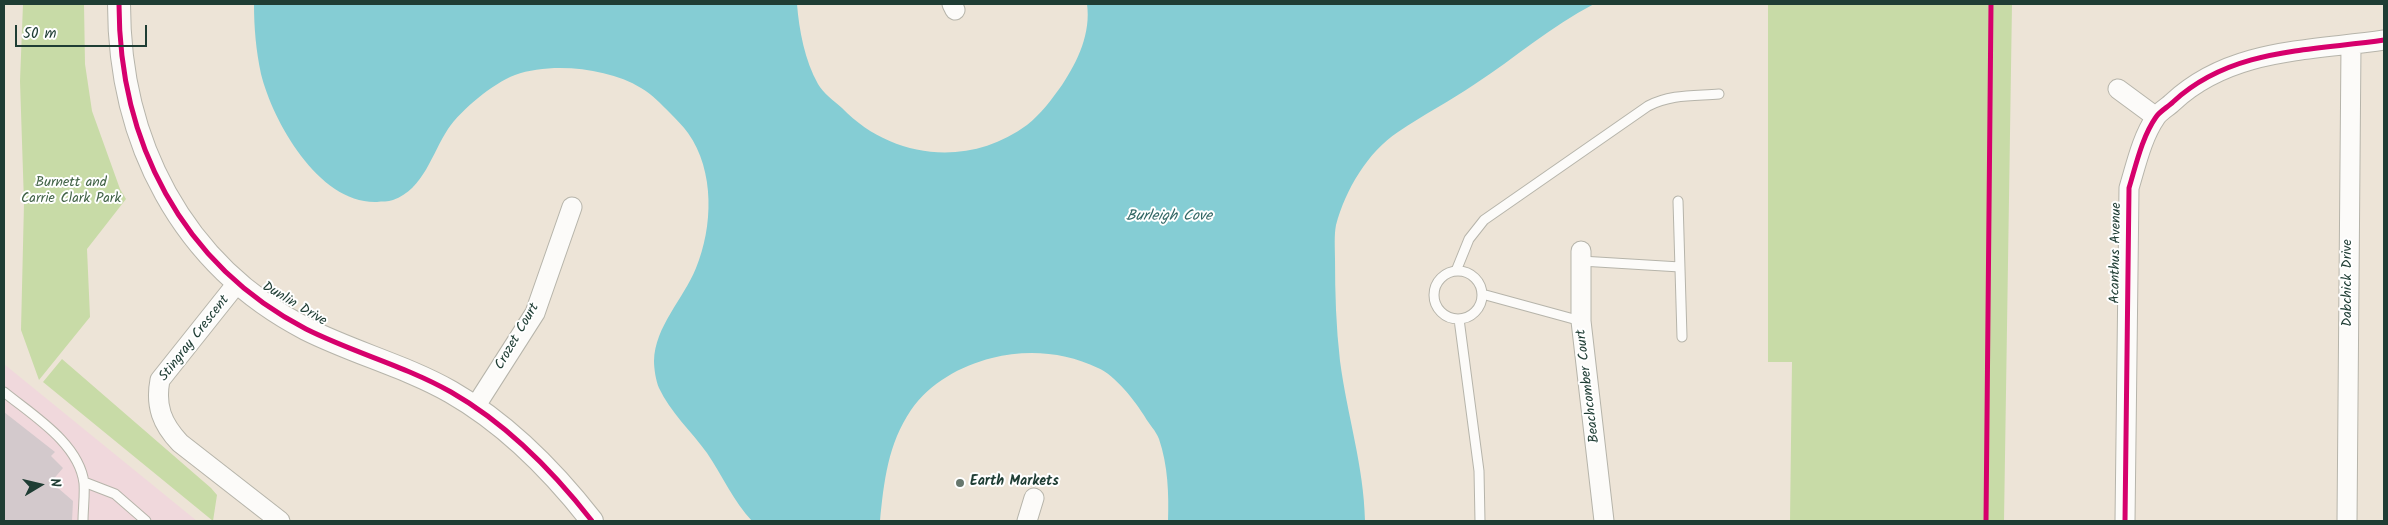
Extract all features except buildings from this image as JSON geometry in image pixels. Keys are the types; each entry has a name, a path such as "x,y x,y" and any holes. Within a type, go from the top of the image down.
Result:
{"street":[{"name":"Dunlin Drive","path":"119,4 121,54 125,85 142,146 155,174 187,228 238,282 278,312 306,329 402,367 475,407 534,455 592,521"},
{"name":"Acanthus Avenue","path":"2125,521 2129,188 2142,149 2156,117 2202,78 2225,67 2262,57 2384,40"},
{"name":"Dabchick Drive","path":"2348,521 2351,45"},
{"path":"2118,89 2156,117"},
{"name":"Crozet Court","path":"475,407 535,313 572,207"},
{"name":"Beachcomber Court","path":"1581,256 1581,321 1604,521"},
{"name":"Stingray Crescent","path":"238,282 160,380 157,398 161,417 169,432 180,443 280,521"},
{"path":"1027,521 1034,498"}],"lane":[{"path":"1456,272 1468,239 1484,220 1648,106 1661,99 1677,95 1719,94"},
{"path":"1678,202 1682,337"},
{"path":"1581,256 1680,267"},
{"path":"1456,272 1471,275 1476,280 1482,294 1481,302 1472,314 1458,319 1443,314 1438,308 1434,292 1442,278 1456,272"},
{"path":"1482,294 1581,321"},
{"path":"1458,319 1479,471 1480,521"},
{"path":"4,392 65,445 77,462 84,482 83,521"},
{"path":"84,482 115,494 146,521"}],"shaded area":[{"path":"4,364 197,521 4,521"}],"green space":[{"name":"Burnett and Carrie Clark Park","path":"23,4 84,4 85,64 92,111 120,189 126,199 87,249 90,317 39,380 21,330 24,203 20,81"},
{"path":"1768,4 2012,4 2004,521 1790,521 1792,362 1768,362"},
{"path":"62,359 211,488 217,495 213,521 43,382"}],"water":[{"name":"Burleigh Cove","path":"254,4 797,4 799,24 806,55 813,75 829,97 862,125 883,138 907,147 931,152 956,152 981,148 1004,139 1027,125 1042,111 1062,85 1078,56 1087,26 1087,4 1594,4 1548,32 1475,84 1398,132 1367,161 1346,198 1340,212 1335,233 1337,323 1343,381 1362,480 1365,521 1168,521 1167,480 1162,449 1156,433 1131,397 1111,376 1098,368 1059,355 1032,353 1005,355 980,361 947,377 919,400 903,423 892,450 883,492 880,521 752,521 734,497 707,453 669,405 659,388 655,375 654,361 659,336 696,268 706,235 708,217 707,182 703,164 697,148 677,120 645,90 613,76 580,69 562,68 530,71 515,75 497,84 461,113 442,138 420,179 404,195 393,200 377,202 356,199 336,190 318,175 302,157 276,115 261,74 254,22"}],"cycle path":[{"path":"119,4 122,55 131,103 145,150 166,193 192,234 224,270 262,302 306,329 434,383 472,405 528,450 561,484 592,521"},
{"path":"1986,521 1991,4"},
{"path":"2125,521 2129,188 2140,151 2151,125 2160,113 2196,84 2220,71 2272,55 2384,40"}],"place":[{"name":"Earth Markets","path":"960,483"}]}
